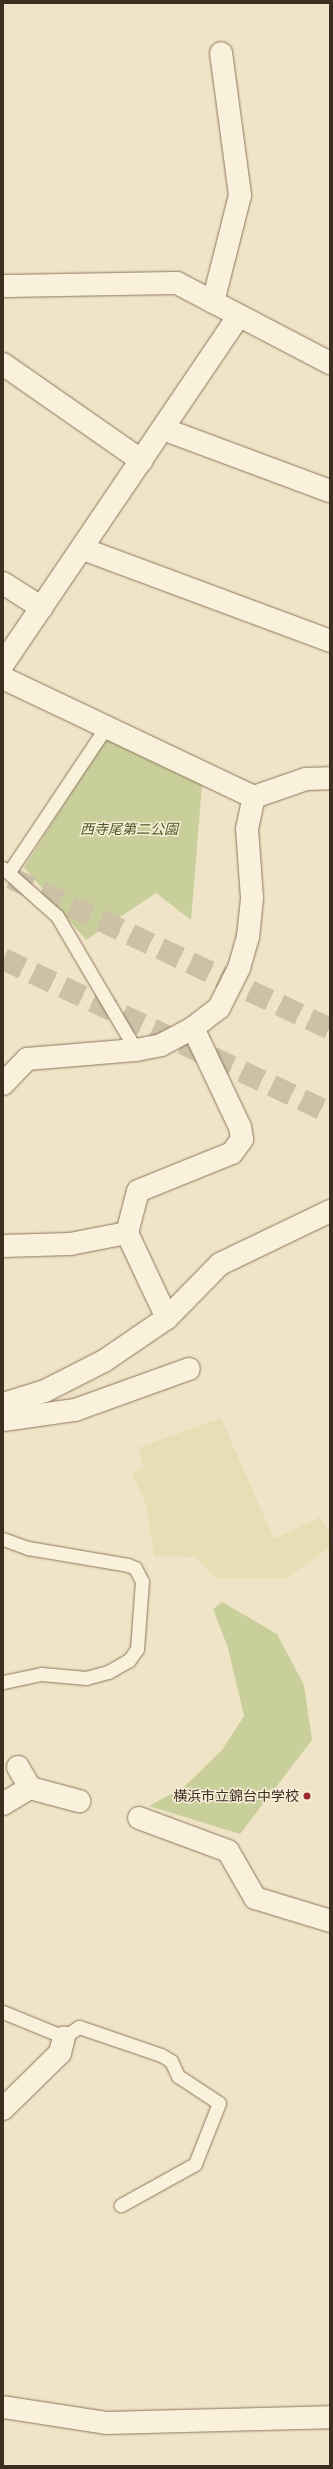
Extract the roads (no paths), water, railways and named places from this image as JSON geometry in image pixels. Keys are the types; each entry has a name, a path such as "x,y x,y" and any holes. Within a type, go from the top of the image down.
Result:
{"street":[{"path":"213,302 240,195 221,54"},
{"path":"3,286 177,282 330,363"},
{"path":"3,664 83,549 240,316"},
{"path":"3,364 142,461"},
{"path":"164,429 330,491"},
{"path":"83,549 330,641"},
{"path":"3,583 42,608"},
{"path":"3,678 254,797 306,779 330,778"},
{"path":"3,1084 27,1059 136,1050 161,1045 193,1028 219,1008 240,968 248,937 252,898 247,829 254,797"},
{"path":"168,1318 126,1233 138,1191 232,1153 242,1139 240,1127 193,1028"},
{"path":"3,1404 45,1392 104,1361 168,1318 220,1264 330,1211"},
{"path":"3,1246 70,1244 126,1233"},
{"path":"3,1420 75,1410 189,1369"},
{"path":"18,1767 30,1788 79,1801"},
{"path":"3,1804 30,1788"},
{"path":"139,1818 228,1851 255,1898 330,1921"},
{"path":"3,2109 60,2053 64,2037"},
{"path":"3,2407 106,2423 330,2417"}],"lane":[{"path":"106,727 6,870 57,916 136,1050"},
{"path":"3,1539 28,1548 128,1565 135,1568 142,1581 137,1649 129,1660 108,1672 86,1678 41,1674 3,1682"},
{"path":"3,2012 64,2037 79,2027 161,2055 171,2061 178,2076 220,2103 195,2164 121,2206"}],"tunnel":[{"path":"11,878 330,1029"},
{"path":"3,959 330,1113"}],"place":[{"name":"横浜市立錦台中学校","path":"307,1796"}],"park label":[{"name":"西寺尾第二公園","path":"129,829"}]}
